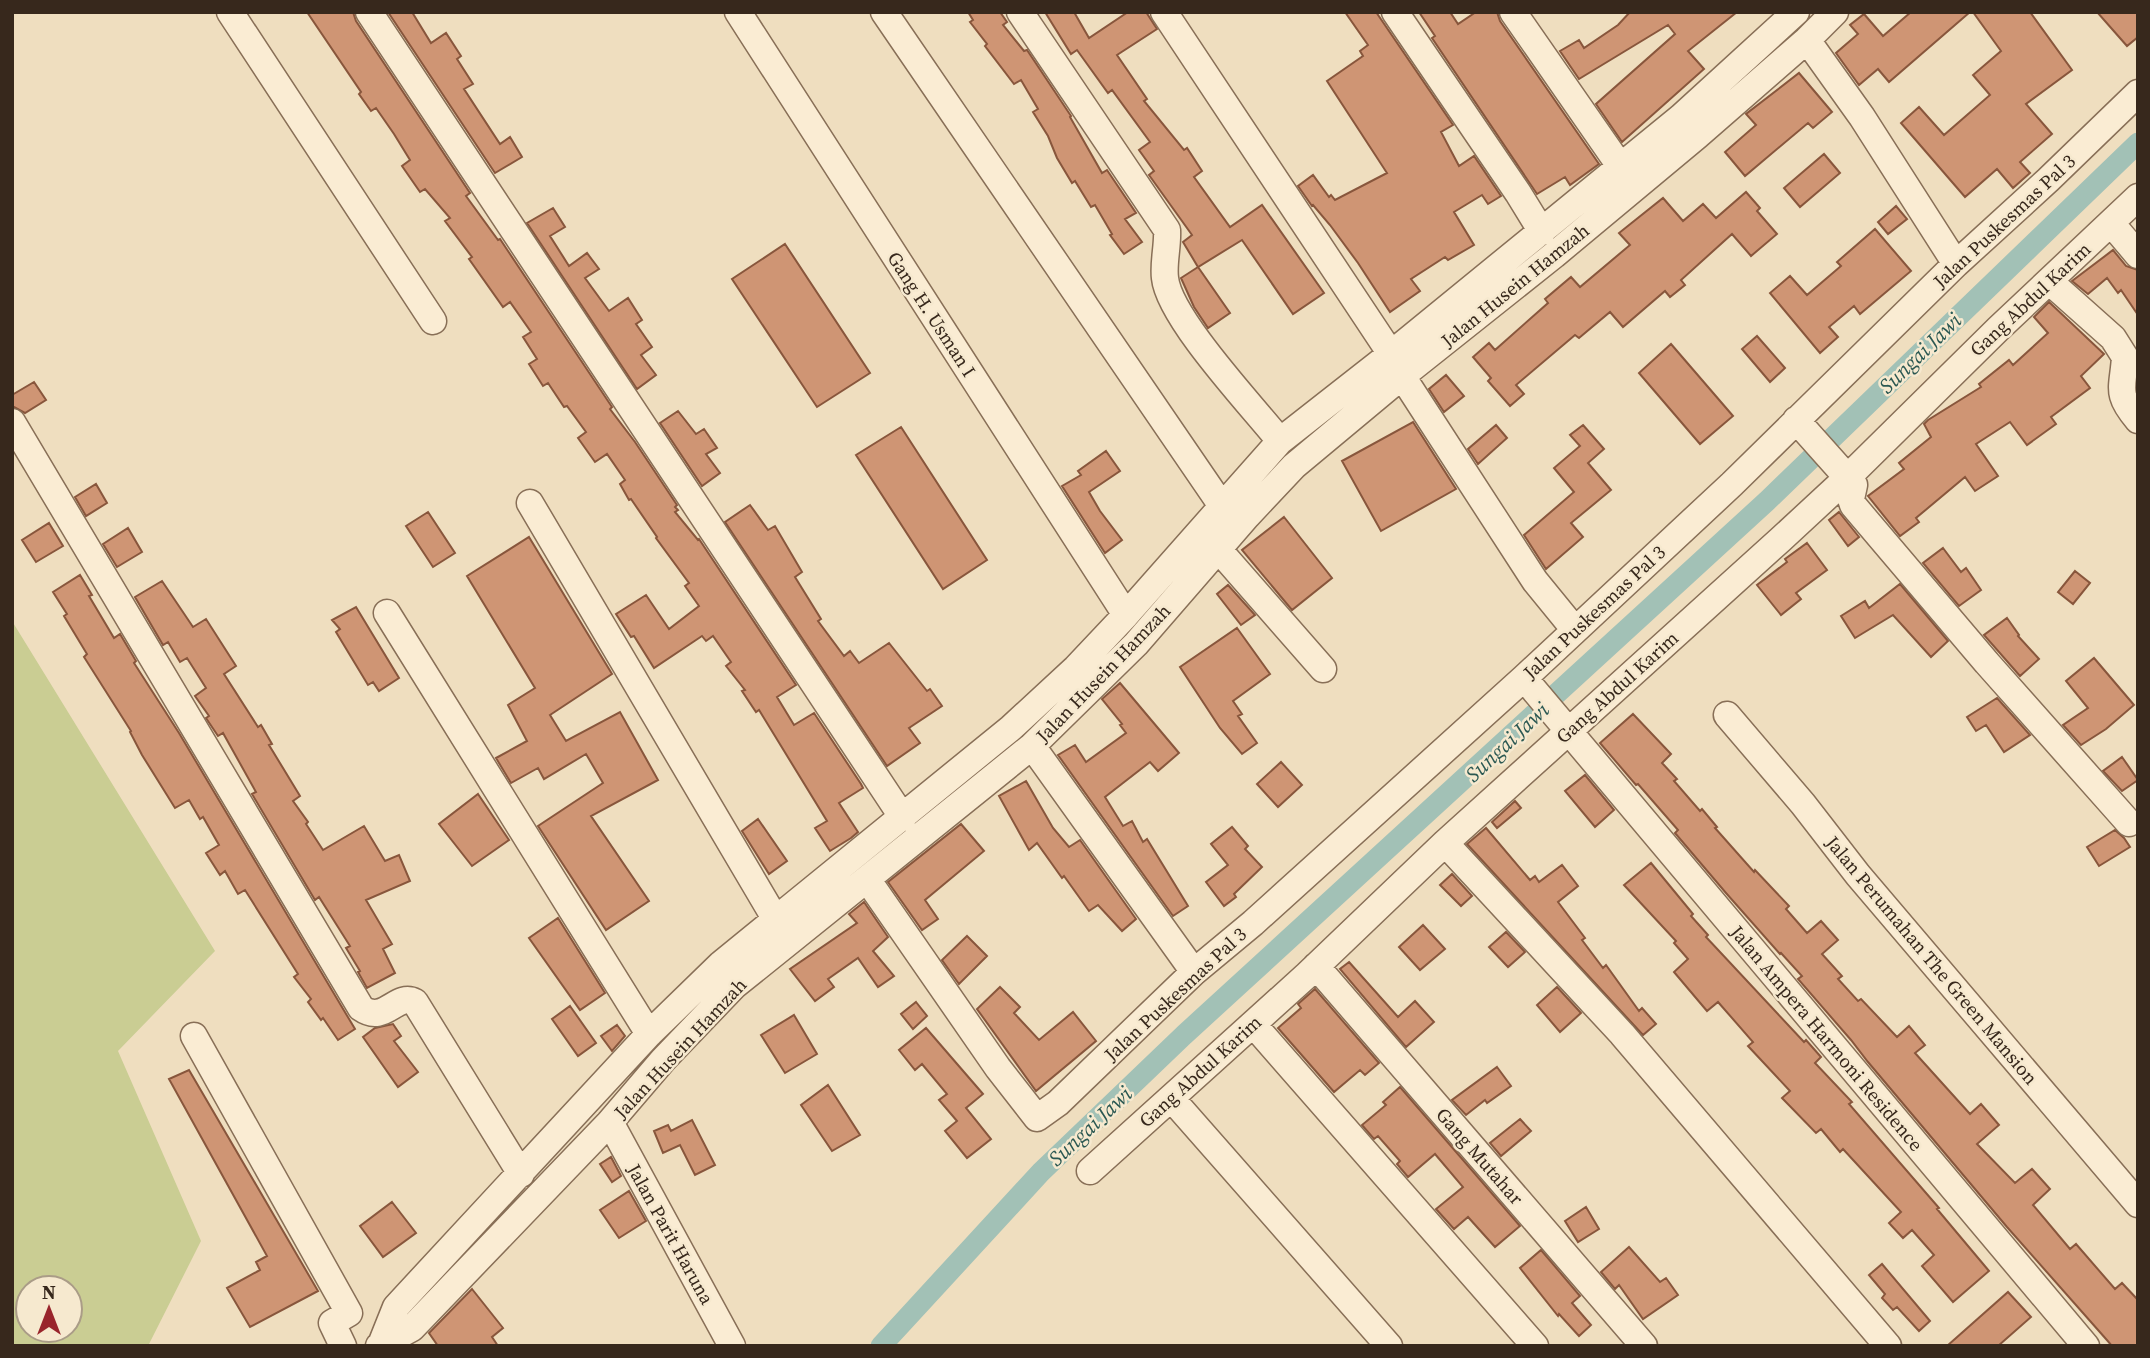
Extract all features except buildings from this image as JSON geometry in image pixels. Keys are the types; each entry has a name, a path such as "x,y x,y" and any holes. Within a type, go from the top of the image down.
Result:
{"street":[{"path":"230,12 432,321"},
{"path":"369,12 902,818"},
{"name":"Gang H. Usman I","path":"738,12 1126,615"},
{"path":"884,12 1222,506"},
{"path":"1020,12 1167,230 1168,248 1164,277 1170,299 1192,332 1280,441"},
{"path":"1164,12 1397,365 1535,581 1575,630"},
{"path":"1395,12 1542,232"},
{"path":"1513,12 1620,166"},
{"name":"Jalan Husein Hamzah","path":"380,1344 417,1337 663,1060 734,986 1032,746 1136,644 1294,466 1397,365 1542,232 1620,166 1689,126 1807,40 1835,12"},
{"name":"Jalan Husein Hamzah","path":"380,1344 396,1307 649,1034 721,964 1011,728 1076,668 1280,441 1397,365 1554,255 1689,126 1791,14"},
{"path":"1807,40 1862,117 1956,264"},
{"name":"Jalan Puskesmas Pal 3","path":"867,878 998,1068 1037,1118 1058,1103 1194,972 1527,684 1575,630 1732,484 1802,428 1956,264 2138,93"},
{"name":"Gang Abdul Karim","path":"1090,1171 1316,966 1839,468 1998,328 2138,197"},
{"path":"2111,223 2138,255"},
{"path":"2049,281 2113,338 2125,357 2120,385 2122,397 2138,421"},
{"path":"12,422 361,1009 369,1014 376,1014 405,1000 415,1002 521,1174"},
{"path":"1802,428 1854,485 1851,499 1853,505 1987,663 2129,822"},
{"path":"530,502 776,920"},
{"path":"1218,549 1323,668"},
{"path":"387,612 649,1034"},
{"name":"Jalan Ampera Harmoni Residence","path":"1527,684 2086,1346"},
{"name":"Jalan Perumahan The Green Mansion","path":"1727,715 1858,875 2138,1203"},
{"path":"1032,746 1194,972"},
{"path":"1445,844 1622,1034 1888,1346"},
{"name":"Gang Mutahar","path":"1316,966 1644,1346"},
{"path":"1253,1024 1535,1346"},
{"path":"194,1036 349,1313 332,1323 343,1346"},
{"path":"1171,1098 1389,1346"},
{"name":"Jalan Parit Haruna","path":"610,1122 732,1346"},
{"path":"396,1307 417,1337"}],"green space":[{"path":"12,621 215,951 118,1051 201,1241 148,1346 12,1346"}],"waterway":[{"name":"Sungai Jawi","path":"881,1346 1041,1172 1184,1035 1767,501 2138,143"}]}
